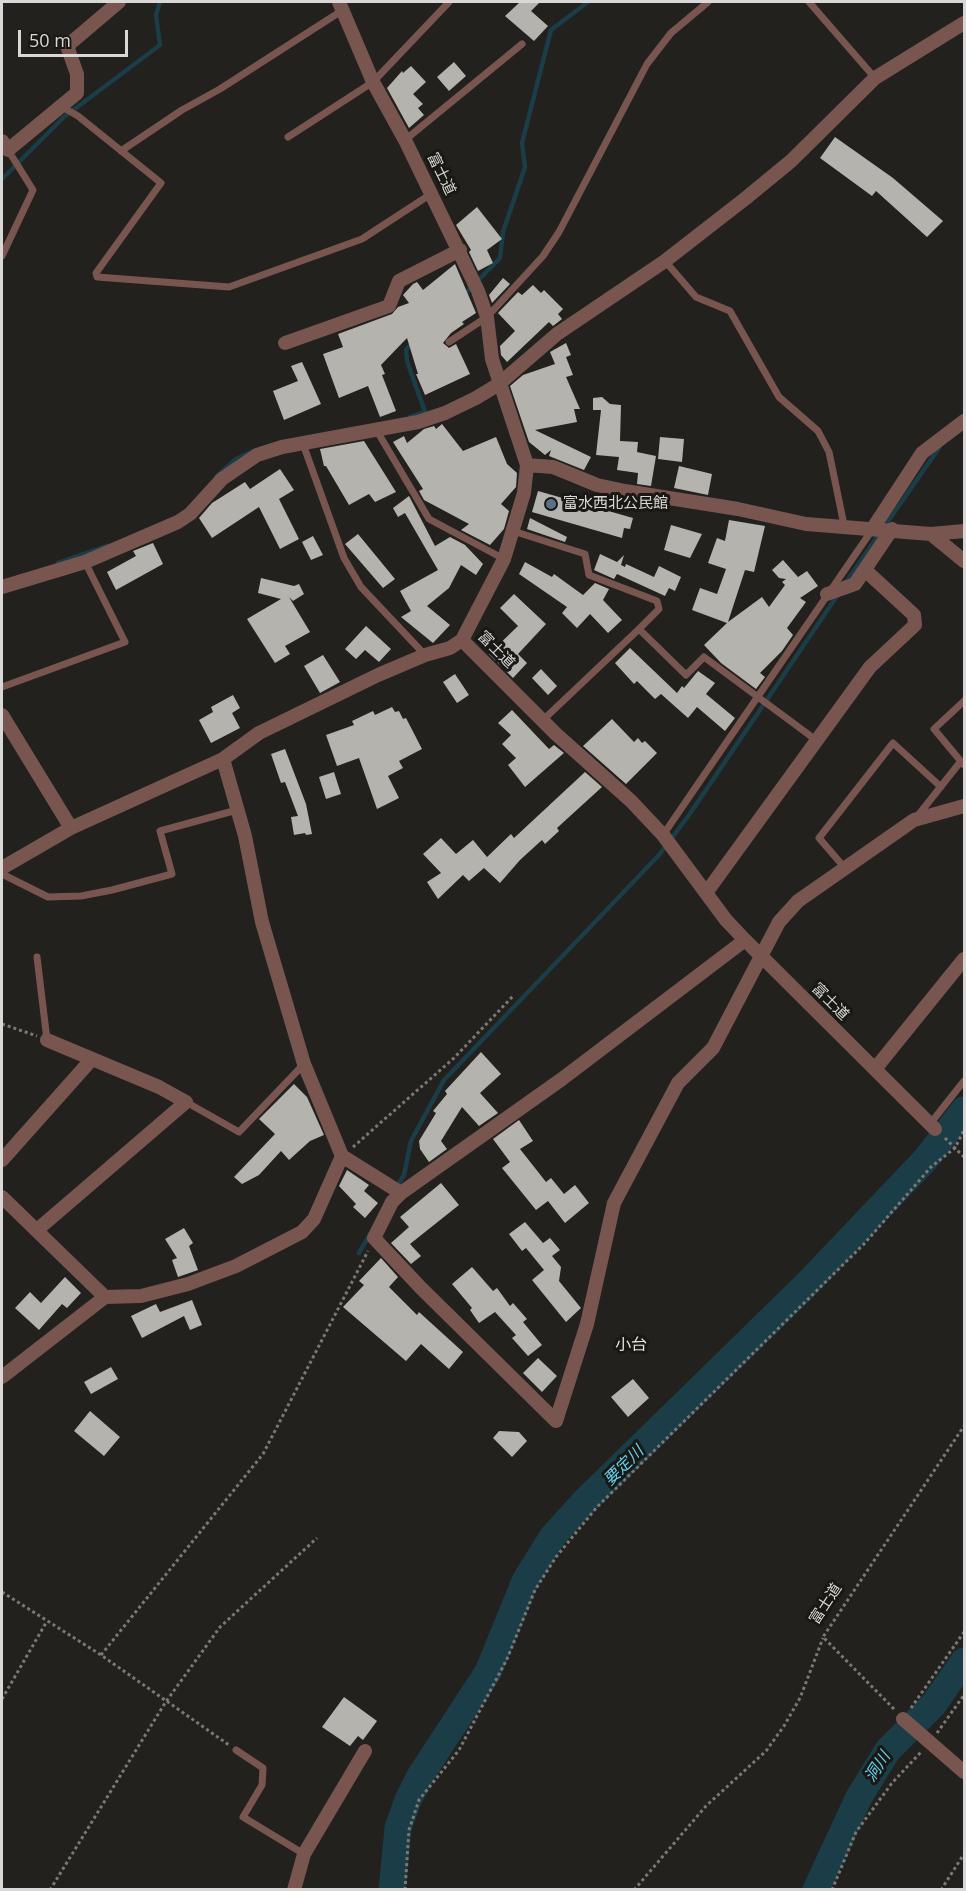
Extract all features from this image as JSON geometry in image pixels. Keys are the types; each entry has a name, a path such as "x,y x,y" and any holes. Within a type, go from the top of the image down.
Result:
{"street":[{"path":"5,145 62,107 77,93 76,74 67,46 119,2"},
{"name":"富士道","path":"341,6 373,82 405,140 478,291 487,317 492,359 499,384 527,465 525,493 504,559 462,640 543,720 631,801 663,835 706,893 745,940 933,1126"},
{"path":"2,587 85,562 178,522 190,514 222,479 257,455 377,431 445,413 499,384 557,334 664,261 791,161 875,78 964,22"},
{"path":"285,344 389,306 399,281 460,250"},
{"path":"873,528 922,453 964,421"},
{"path":"527,465 553,467 597,485 625,491 738,508 806,524 844,525 931,534 964,531"},
{"path":"827,594 855,584 892,529"},
{"path":"931,534 964,561"},
{"path":"706,893 870,666 915,625 914,615 865,570"},
{"path":"2,868 71,828 223,759 259,732 425,655 450,648 462,640"},
{"path":"2,715 71,828"},
{"path":"223,759 262,922 304,1064 342,1156 400,1193"},
{"path":"745,940 562,1079 400,1193 392,1202 374,1238 421,1288 556,1421 587,1323 614,1203 678,1083 713,1048 779,922 798,901 914,820 964,806"},
{"path":"875,1069 964,959"},
{"path":"37,1230 186,1102 47,1040"},
{"path":"2,1160 92,1059"},
{"path":"2,1377 105,1297 141,1296 188,1284 236,1266 302,1232 314,1219 342,1156"},
{"path":"2,1197 105,1297"},
{"path":"903,1719 964,1772"},
{"path":"294,1890 304,1854 365,1751"}],"lane":[{"path":"288,137 373,82 448,2"},
{"path":"448,342 487,317 543,256 559,232 647,64 671,33 708,2"},
{"path":"809,2 875,78"},
{"path":"121,152 182,110 220,89 341,6"},
{"path":"405,140 522,44"},
{"path":"62,107 78,116 161,183 96,273 98,277 229,287 362,239 431,194"},
{"path":"2,256 33,190 5,145"},
{"path":"664,261 696,297 730,311 780,397 818,431 829,452 844,525"},
{"path":"377,431 429,519 504,559"},
{"path":"303,444 344,558 362,587 425,655"},
{"path":"663,835 873,528"},
{"path":"513,531 585,554 589,575 657,601 659,609 543,720"},
{"path":"2,687 125,642 85,562"},
{"path":"639,629 686,675 704,657 816,740"},
{"path":"914,820 963,763 934,729 964,701"},
{"path":"844,867 819,838 893,743 941,786"},
{"path":"2,874 48,897 81,896 172,874 160,831 237,810"},
{"path":"37,957 47,1040"},
{"path":"186,1102 239,1132 304,1064"},
{"path":"933,1126 964,1081"},
{"path":"236,1750 262,1768 262,1785 243,1817 304,1854"}],"path":[{"path":"342,1156 454,1058 514,995"},
{"path":"2,1024 47,1040"},
{"path":"405,1890 409,1830 418,1800 459,1750 507,1659 535,1590 556,1557 597,1507 864,1244 931,1167 955,1148 964,1130"},
{"path":"955,1148 964,1157"},
{"path":"101,1655 263,1454 374,1238"},
{"name":"富士道","path":"903,1719 845,1656 823,1637 964,1426"},
{"path":"50,1890 165,1702 220,1627 317,1538"},
{"path":"2,1592 101,1655 236,1750"},
{"path":"2,1699 47,1621"},
{"path":"903,1719 964,1632"},
{"path":"634,1890 706,1806 772,1743 800,1698 823,1637"},
{"path":"832,1890 856,1832 892,1783 964,1695"},
{"path":"941,1890 964,1854"}],"building":[{"path":"520,2 540,2 531,11 548,26 534,41 505,16"},
{"path":"454,62 466,76 449,91 437,77"},
{"path":"411,66 426,82 413,94 423,104 418,108 424,115 409,128 387,88 402,71 403,73"},
{"path":"835,137 893,178 943,221 927,237 876,191 872,196 820,158"},
{"path":"477,207 502,239 487,250 493,263 478,271 469,252 471,250 456,225"},
{"path":"455,264 476,313 462,322 464,324 451,333 443,343 449,348 456,344 470,374 425,395 416,374 418,374 407,338 381,365 385,374 382,375 396,411 380,417 368,386 339,398 323,354 343,347 338,334 392,314 398,307 409,303 403,295 413,284 417,282 423,290"},
{"path":"503,278 510,284 492,303 489,295"},
{"path":"533,285 541,293 544,290 563,309 558,314 562,319 553,326 549,322 507,362 501,355 500,346 515,331 498,313 518,292 522,295"},
{"path":"566,343 571,355 566,357 573,375 566,377 580,409 574,409 577,422 535,430 591,457 584,470 549,456 551,450 545,455 529,442 510,386 523,375 555,364 550,352"},
{"path":"302,362 321,404 284,420 273,391 298,381 291,366"},
{"path":"602,397 610,404 621,405 620,441 638,442 637,452 656,456 651,486 637,484 638,473 617,470 619,457 596,455 601,410 593,410 593,398"},
{"path":"442,424 463,451 496,437 507,464 517,473 516,487 501,504 509,511 504,529 490,545 461,530 469,524 424,500 419,491 423,489 393,442 404,436 407,443 424,429 434,426 436,429"},
{"path":"660,437 684,439 682,462 658,459"},
{"path":"364,441 396,492 375,502 369,494 349,505 324,466 320,449"},
{"path":"679,466 712,474 708,495 674,488"},
{"path":"280,469 294,490 279,499 299,539 280,549 259,507 212,538 199,518 212,503 245,482 250,489"},
{"path":"538,491 633,518 630,529 624,528 622,538 532,512"},
{"path":"409,496 435,546 450,537 484,555 465,545 483,564 476,575 461,565 449,588 427,606 450,625 433,643 401,617 411,611 400,591 438,570 405,513 398,517 393,508"},
{"path":"530,518 567,537 565,542 527,529"},
{"path":"729,520 765,526 754,572 745,570 728,622 762,597 769,607 785,585 782,582 786,579 779,578 772,570 783,560 798,577 807,571 818,586 800,598 806,602 787,628 793,635 782,651 760,673 765,677 756,689 721,663 704,645 727,623 692,610 700,588 717,594 726,569 708,563 717,538 725,541"},
{"path":"671,525 702,534 690,558 664,550"},
{"path":"358,534 395,579 383,588 345,544"},
{"path":"313,536 323,555 311,560 302,542"},
{"path":"153,543 163,564 116,590 107,572 136,556 133,551"},
{"path":"600,554 617,562 624,555 621,565 625,567 626,564 654,577 659,566 681,577 675,591 669,588 665,596 617,574 614,579 594,570"},
{"path":"525,562 552,577 554,574 583,595 595,583 609,589 603,600 622,620 608,633 590,614 577,628 562,613 567,607 519,574"},
{"path":"261,578 294,586 299,584 304,594 293,601 289,597 310,632 285,646 290,654 275,663 247,619 281,599 258,593"},
{"path":"514,594 546,624 518,654 527,663 513,678 489,654 518,626 500,608"},
{"path":"366,626 391,649 379,662 365,650 356,659 345,649"},
{"path":"630,648 677,693 698,671 715,683 706,694 735,718 725,731 697,707 688,718 661,694 655,699 637,681 634,684 615,663"},
{"path":"323,655 340,682 320,693 304,666"},
{"path":"541,669 557,686 548,695 532,678"},
{"path":"455,674 469,695 457,703 443,682"},
{"path":"233,695 240,708 232,713 240,728 211,743 199,720 213,712 211,707"},
{"path":"392,707 395,712 399,711 403,719 406,718 422,749 399,761 403,768 388,776 399,798 377,809 359,758 337,766 326,735 354,725 352,721 373,711 375,715"},
{"path":"512,710 549,749 554,745 564,753 525,787 508,765 516,758 502,744 511,735 498,723"},
{"path":"612,719 634,742 638,738 642,743 645,741 657,753 626,784 583,746"},
{"path":"285,749 306,804 312,834 294,835 291,817 298,816 285,782 281,783 271,754"},
{"path":"334,772 341,794 326,799 319,777"},
{"path":"585,772 602,787 557,828 559,831 545,844 542,840 520,860 500,883 484,868 469,881 463,875 438,899 427,882 441,873 423,854 441,838 456,854 473,840 487,857 511,834 514,838"},
{"path":"481,1052 501,1074 480,1093 498,1113 479,1126 462,1107 441,1141 447,1149 429,1162 420,1149 419,1141 436,1113 433,1111 447,1094 445,1091"},
{"path":"294,1084 307,1097 324,1135 310,1141 289,1160 281,1151 259,1175 242,1184 234,1177 275,1134 259,1119"},
{"path":"519,1120 533,1141 520,1149 546,1182 551,1178 564,1194 575,1185 589,1203 565,1223 548,1201 536,1210 502,1168 510,1162 493,1139"},
{"path":"347,1170 369,1185 364,1191 378,1203 365,1218 353,1207 356,1204 339,1186"},
{"path":"441,1183 459,1205 410,1244 421,1256 411,1264 391,1243 409,1227 400,1217"},
{"path":"525,1222 543,1243 550,1238 560,1250 552,1256 561,1267 559,1281 581,1308 566,1322 532,1280 544,1270 526,1248 522,1251 509,1234"},
{"path":"184,1228 193,1243 189,1246 198,1270 178,1277 172,1260 177,1258 165,1239"},
{"path":"381,1258 398,1277 389,1287 417,1315 419,1312 463,1352 449,1369 421,1344 406,1361 343,1307 364,1285 359,1281"},
{"path":"472,1267 493,1291 497,1288 510,1306 513,1303 527,1319 523,1322 542,1345 528,1356 512,1338 516,1335 495,1312 479,1323 470,1310 472,1308 452,1284"},
{"path":"65,1277 81,1293 67,1308 62,1304 39,1330 15,1308 30,1292 41,1303"},
{"path":"192,1300 202,1325 190,1330 184,1316 142,1338 131,1316 156,1304 160,1312"},
{"path":"538,1358 557,1376 542,1392 523,1373"},
{"path":"111,1367 118,1379 91,1394 84,1382"},
{"path":"633,1379 649,1398 628,1417 611,1397"},
{"path":"90,1411 120,1437 104,1456 74,1431"},
{"path":"499,1431 519,1432 527,1441 512,1457 493,1438"},
{"path":"344,1697 377,1721 363,1740 358,1736 350,1746 322,1727"}],"waterway":[{"path":"2,179 64,117 160,45 156,15 160,2"},
{"path":"463,296 500,258 503,232 525,167 522,143 551,30 588,2"},
{"path":"410,417 425,412 407,361 406,350 413,342"},
{"path":"884,527 939,448"},
{"path":"216,477 236,459 253,451"},
{"path":"845,584 879,534"},
{"path":"58,563 107,546"},
{"path":"396,1188 404,1175 411,1141 444,1080 659,855 689,815 839,593"},
{"name":"要定川","path":"392,1890 398,1828 408,1800 420,1776 488,1672 525,1581 553,1536 584,1502 806,1285 925,1160 964,1110"},
{"path":"359,1253 370,1234"},
{"name":"洞川","path":"816,1890 859,1797 888,1750 933,1705 964,1661"}],"place":[{"name":"富水西北公民館","path":"551,504"}],"district":[{"name":"小台","path":"631,1345"}]}
